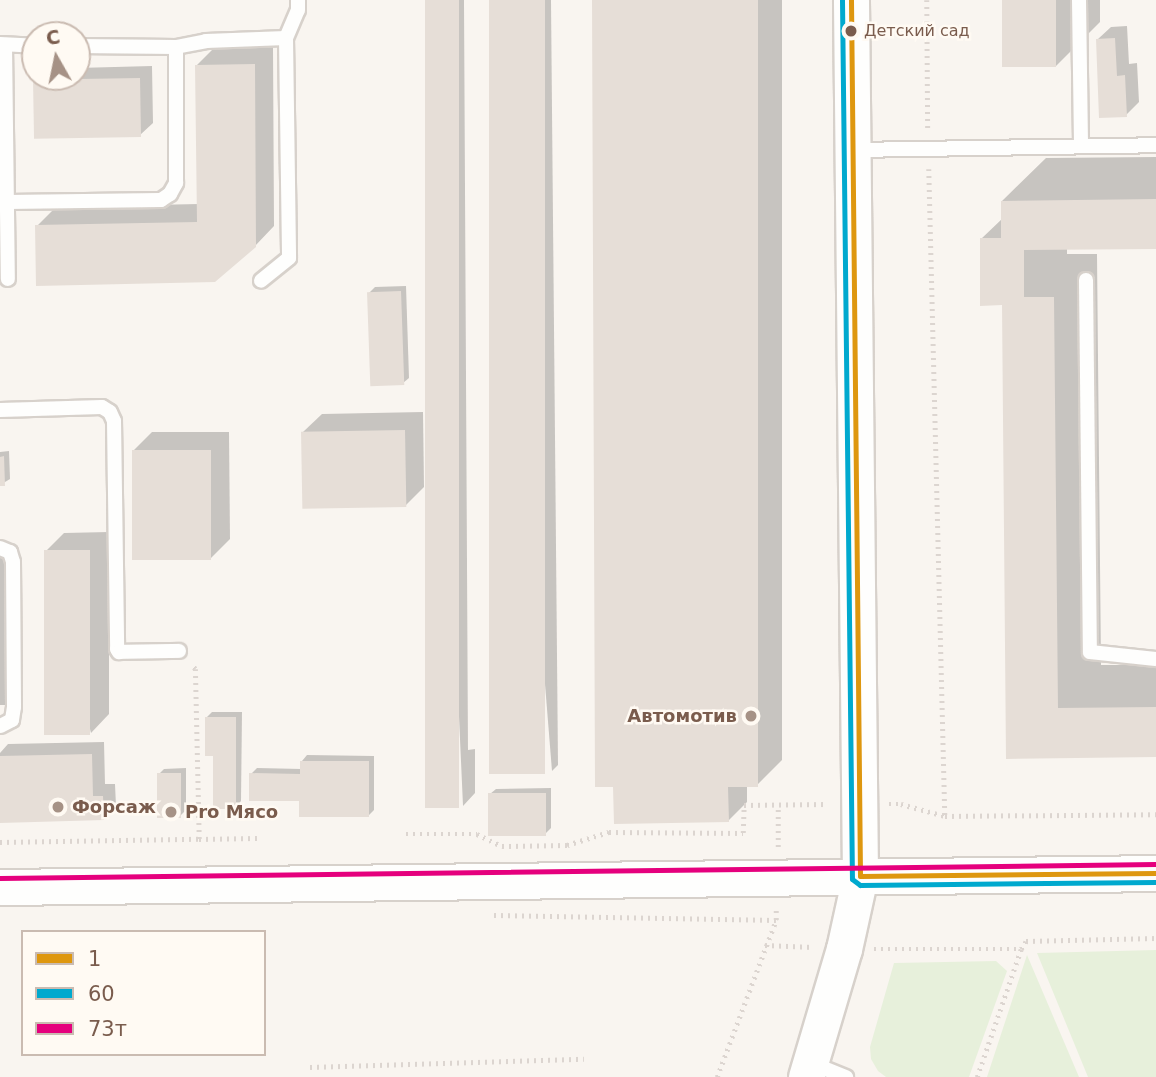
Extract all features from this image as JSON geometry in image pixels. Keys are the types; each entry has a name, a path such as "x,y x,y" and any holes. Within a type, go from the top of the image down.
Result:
{"street":[{"path":"808,1070 845,949 860,876 851,0"},
{"path":"0,887 1156,873"}],"lane":[{"path":"261,281 289,258 286,38 298,10 298,0"},
{"path":"1079,0 1081,145"},
{"path":"91,46 176,47 206,41 286,38"},
{"path":"9,279 2,45 21,46"},
{"path":"7,202 160,200 170,194 176,183 176,47"},
{"path":"851,150 1156,145"},
{"path":"1086,280 1090,652 1156,659"},
{"path":"0,410 102,407 110,412 114,421 117,649 119,652 179,651"},
{"path":"0,548 10,552 13,562 14,707 12,720 0,726"},
{"path":"808,1070 846,1077"}],"path":[{"path":"927,0 928,149 945,816 1156,814"},
{"path":"179,651 195,669 199,839"},
{"path":"406,834 477,834 502,846 567,845 609,832 743,833 744,805 778,806 776,920 717,1077"},
{"path":"0,842 257,838"},
{"path":"977,1077 1021,948 1026,941 1156,938"},
{"path":"765,945 845,949 1021,948"},
{"path":"310,1067 584,1059"}],"green space":[{"path":"1156,950 1156,1077 1088,1077 1037,953"},
{"path":"1027,955 1079,1077 987,1077"},
{"path":"996,961 1007,971 969,1077 886,1077 878,1071 871,1059 870,1047 894,963"}],"building":[{"path":"425,0 459,0 459,808 425,808"},
{"path":"489,0 545,0 545,774 489,774"},
{"path":"592,0 758,0 758,787 728,787 729,822 614,824 613,787 595,787"},
{"path":"1002,0 1056,0 1056,67 1002,67"},
{"path":"1115,38 1117,76 1125,75 1127,117 1099,118 1096,39"},
{"path":"255,64 256,247 215,282 36,286 35,225 197,222 195,65"},
{"path":"140,78 141,137 34,139 33,91 91,91 91,79"},
{"path":"1156,199 1156,249 1024,250 1024,297 1054,297 1058,708 1156,707 1156,757 1006,759 1002,305 980,306 980,238 1001,238 1001,201"},
{"path":"401,291 404,385 370,386 367,292"},
{"path":"405,430 406,507 302,509 301,432"},
{"path":"132,450 211,450 211,560 132,560"},
{"path":"4,456 5,486 0,486 0,457"},
{"path":"44,550 90,550 90,735 44,735"},
{"path":"205,717 236,717 236,809 213,809 213,756 205,756"},
{"path":"92,754 93,796 103,796 104,820 0,823 0,756"},
{"path":"300,761 369,761 369,817 299,817 299,801 249,801 249,773 300,774"},
{"path":"157,773 181,773 181,818 157,818"},
{"path":"488,793 546,793 546,836 488,836"}],"transit line":[{"name":"60","path":"842,0 852,879 860,885 1156,882"},
{"name":"1","path":"851,0 860,876"},
{"name":"73т","path":"0,878 1156,864"},
{"name":"1","path":"860,876 1156,873"}],"place":[{"name":"Детский сад","path":"851,31"},
{"name":"Автомотив","path":"751,716"},
{"name":"Форсаж","path":"58,807"},
{"name":"Pro Мясо","path":"171,812"}]}
